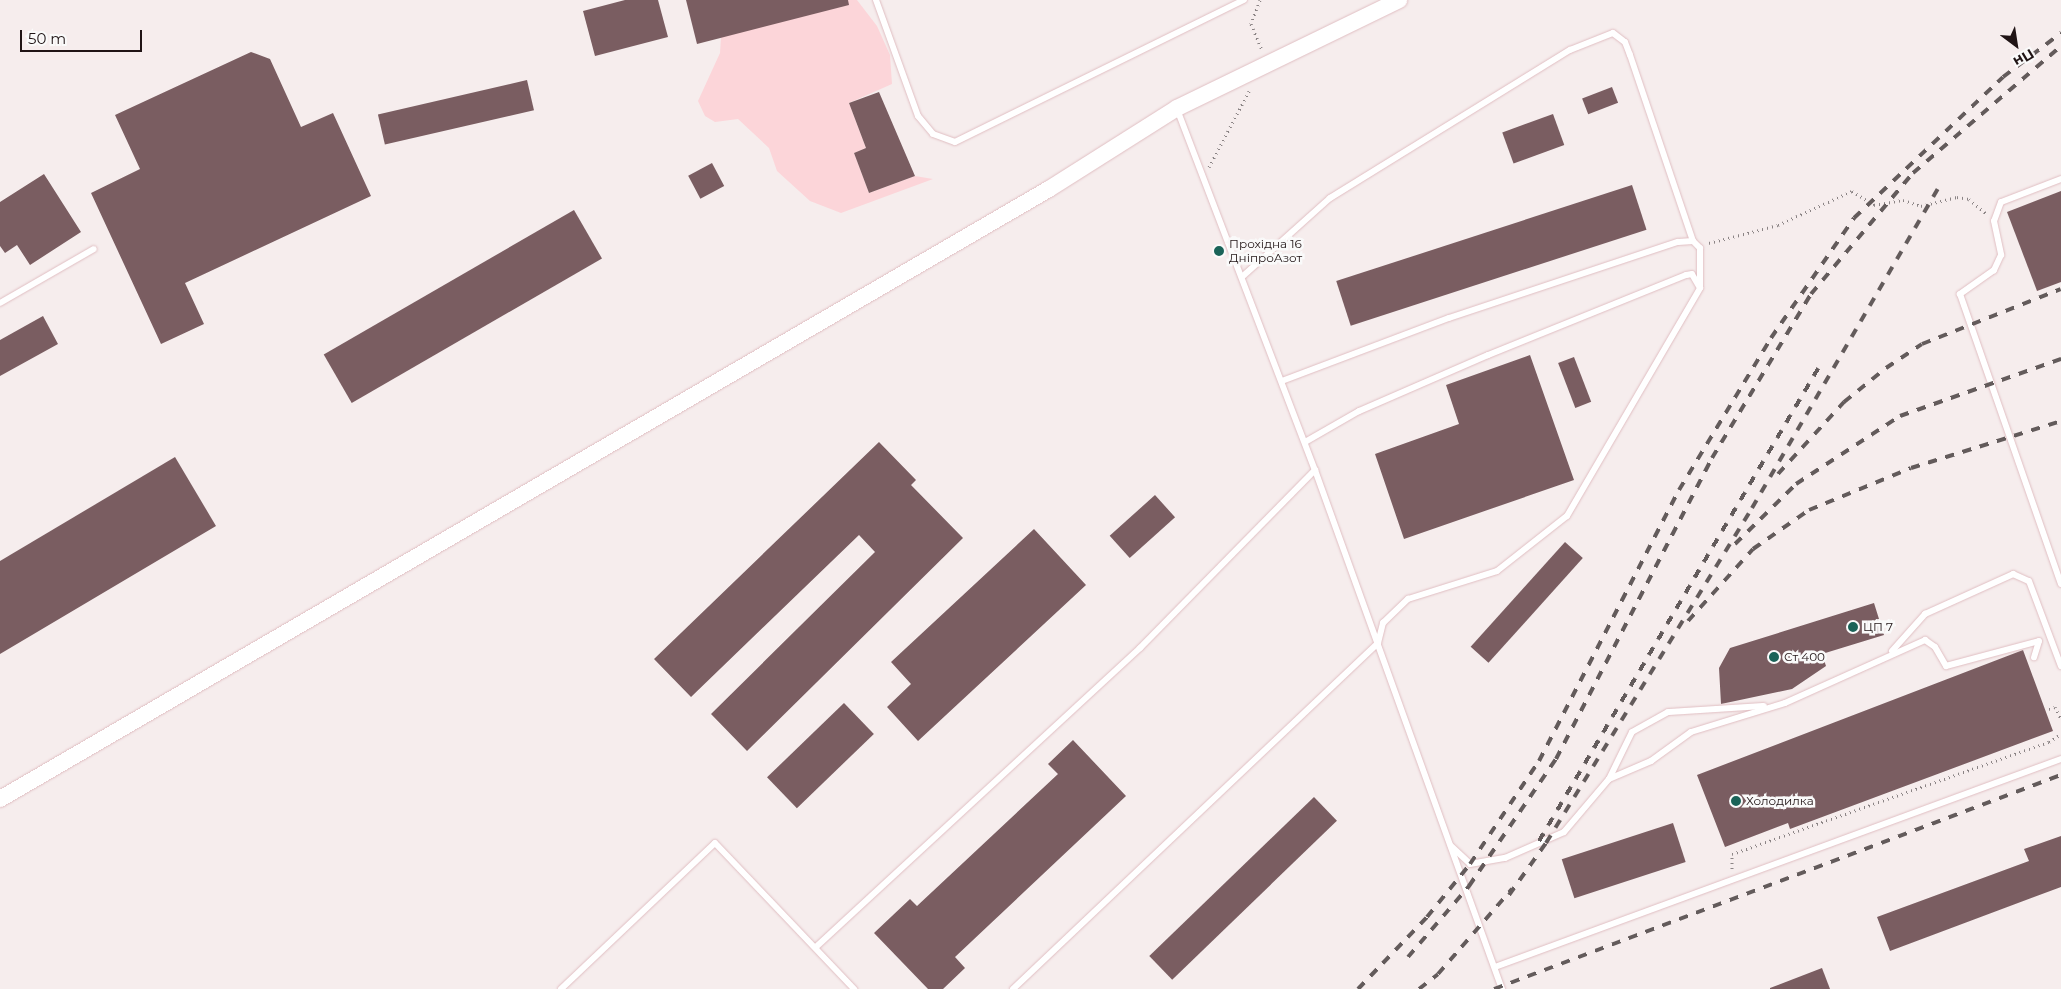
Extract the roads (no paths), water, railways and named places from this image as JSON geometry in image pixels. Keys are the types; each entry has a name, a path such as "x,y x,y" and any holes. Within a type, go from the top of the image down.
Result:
{"street":[{"path":"0,799 1049,189 1177,108 1399,0"}],"lane":[{"path":"876,0 918,116 933,134 955,142 1244,0"},
{"path":"1013,989 1378,643 1383,623 1408,599 1497,571 1567,516 1700,288 1700,248 1693,241 1625,42 1613,32 1570,50 1330,198 1243,276"},
{"path":"1177,108 1243,276 1315,470 1502,989"},
{"path":"2061,179 2001,202 1994,221 2001,255 1994,270 1960,294 1962,307 2061,584"},
{"path":"1282,381 1526,291 1693,241"},
{"path":"0,303 94,249"},
{"path":"1304,442 1359,411 1488,355 1686,275 1692,274 1700,288"},
{"path":"816,947 1140,648 1315,470"},
{"path":"1892,652 1925,614 2014,574 2029,581 2061,666"},
{"path":"1609,779 1651,761 1691,732 1778,705 1892,652 1925,640 1935,647 1946,666 1953,666 2039,641 2034,657"},
{"path":"1450,846 1470,864 1505,858 1564,832 1609,779 1632,732 1668,712 1778,705"},
{"path":"1495,967 2061,759"},
{"path":"561,989 715,842 854,989"}],"railway":[{"path":"1358,989 1427,917 1470,864 1539,761 1679,490 1771,338 1854,218 2003,77 2061,33"},
{"path":"1408,957 1469,886 1556,759 1712,458 1811,294 1913,173 2061,46"},
{"path":"1509,895 1546,843 1752,508 1942,182"},
{"path":"1778,474 1844,402 1886,368 1922,344 2061,289"},
{"path":"1735,544 1796,484 1900,416 2061,359"},
{"path":"1539,841 1819,367"},
{"path":"1688,621 1753,549 1809,510 1911,468 2061,421"},
{"path":"1494,989 2061,775"},
{"path":"1419,989 1438,974 1512,889"}],"place":[{"name":"Прохідна 16 ДніпроАзот","path":"1219,251"},
{"name":"ЦП 7","path":"1853,627"},
{"name":"Ст 400","path":"1774,657"},
{"name":"Холодилка","path":"1736,801"}]}
